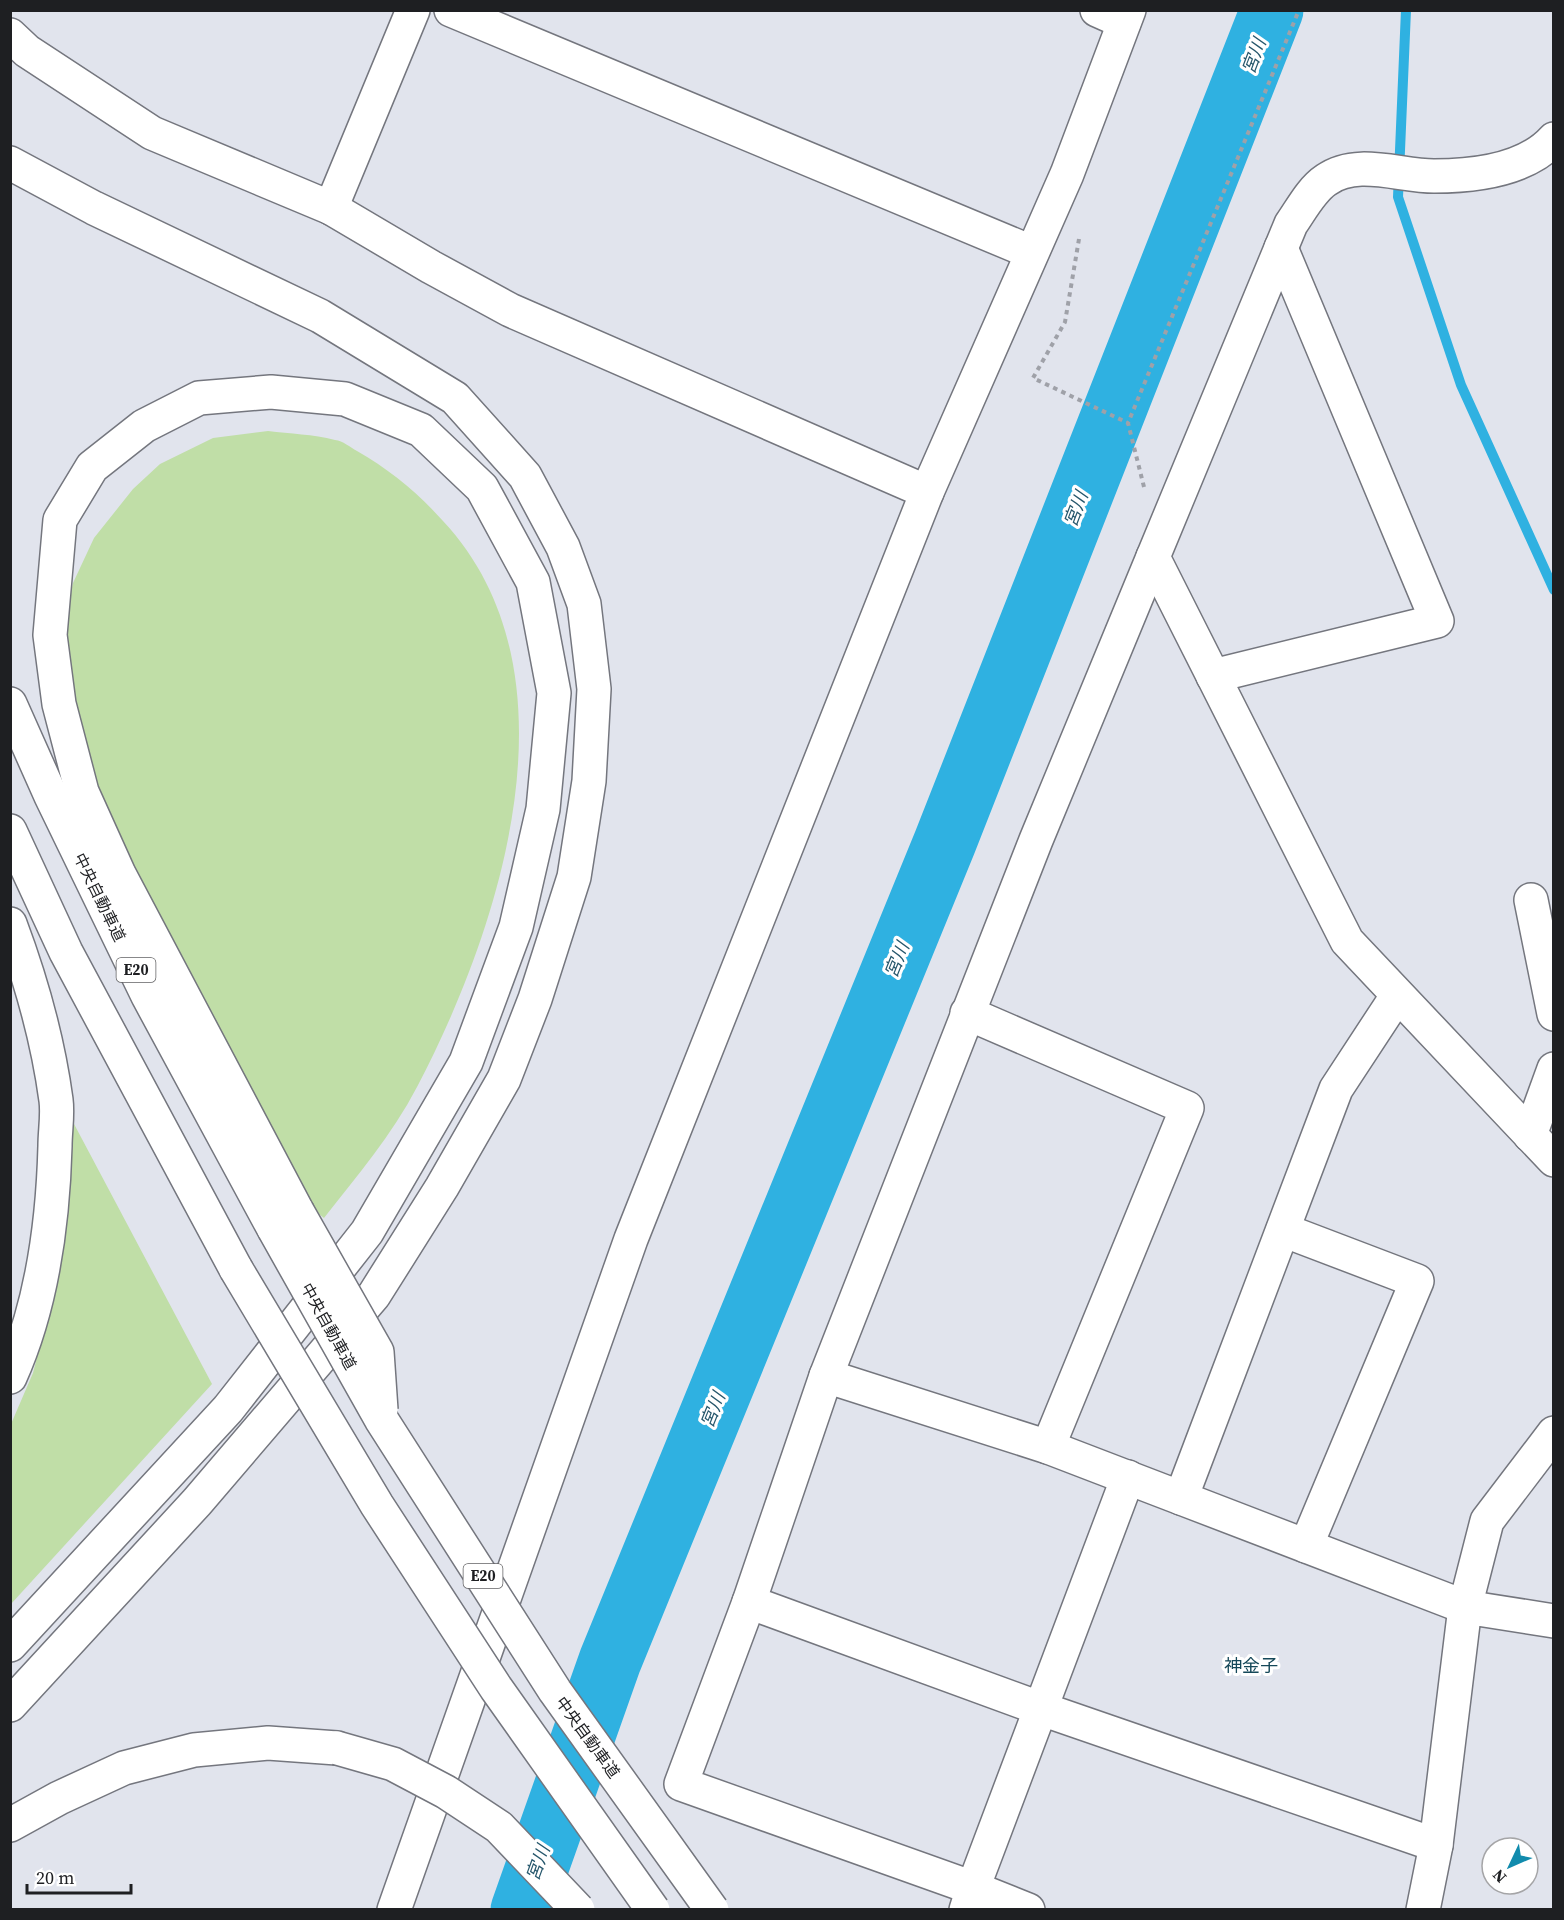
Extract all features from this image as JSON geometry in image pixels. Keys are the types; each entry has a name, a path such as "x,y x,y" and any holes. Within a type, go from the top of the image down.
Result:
{"main road":[{"path":"331,208 413,10"},
{"path":"451,10 1031,252"},
{"path":"394,1910 631,1239 927,492 1067,174 1116,14"},
{"path":"10,34 27,51 152,133 331,208 510,310 927,492"},
{"path":"1028,1910 969,1899 681,1784 749,1602 826,1376 968,1013 1291,224 1325,181 1342,173 1368,169 1433,176 1500,171 1547,146 1554,139"},
{"path":"10,163 94,208 320,316 455,398 525,476 563,547 584,604 594,689 589,781 574,877 535,999 508,1069 476,1128 374,1295 197,1502 10,1705"},
{"path":"1213,676 1437,621 1281,248"},
{"path":"10,1645 228,1410 367,1232 466,1062 516,927 543,809 554,693 533,582 482,488 422,430 345,399 271,392 199,398 144,426 92,467 60,520 50,635 60,704 82,792 285,1220"},
{"path":"1153,557 1347,941 1554,1160"},
{"name":"中央自動車道","path":"10,704 51,796 148,996 285,1220 381,1419 555,1691 712,1910"},
{"path":"10,831 66,952 236,1269 395,1534 496,1688 653,1910"},
{"path":"1531,900 1554,1014"},
{"path":"10,924 41,1025 56,1102 54,1180 42,1271 21,1353 10,1377"},
{"path":"1181,1498 1336,1089 1397,996"},
{"path":"968,1013 1187,1108 1048,1447"},
{"path":"1530,1135 1554,1069"},
{"path":"1283,1230 1417,1281 1306,1546"},
{"path":"826,1376 1048,1447 1465,1607 1554,1622"},
{"path":"1424,1910 1436,1845 1465,1607 1486,1521 1554,1433"},
{"path":"969,1899 1039,1708 1128,1477"},
{"path":"749,1602 1039,1708 1436,1845"},
{"path":"10,1825 59,1798 124,1768 194,1750 268,1743 336,1748 393,1764 446,1792 490,1821 578,1910"}],"path":[{"path":"1142,494 1144,486 1128,423 1299,10"},
{"path":"1080,231 1065,322 1033,378 1128,423"}],"green space":[{"path":"268,431 318,436 344,443 403,482 443,521 486,582 510,651 519,724 514,801 499,877 476,952 448,1023 397,1122 324,1218 290,1192 80,772 62,630 73,583 94,538 133,489 160,464 213,438"},
{"path":"65,1107 212,1384 11,1604 11,1424 33,1373 53,1293"}],"waterway":[{"name":"宮川","path":"522,1910 610,1661 945,842 1272,10"},
{"path":"1406,10 1398,197 1461,385 1554,590"}],"district":[{"name":"神金子","path":"1251,1666"}]}
